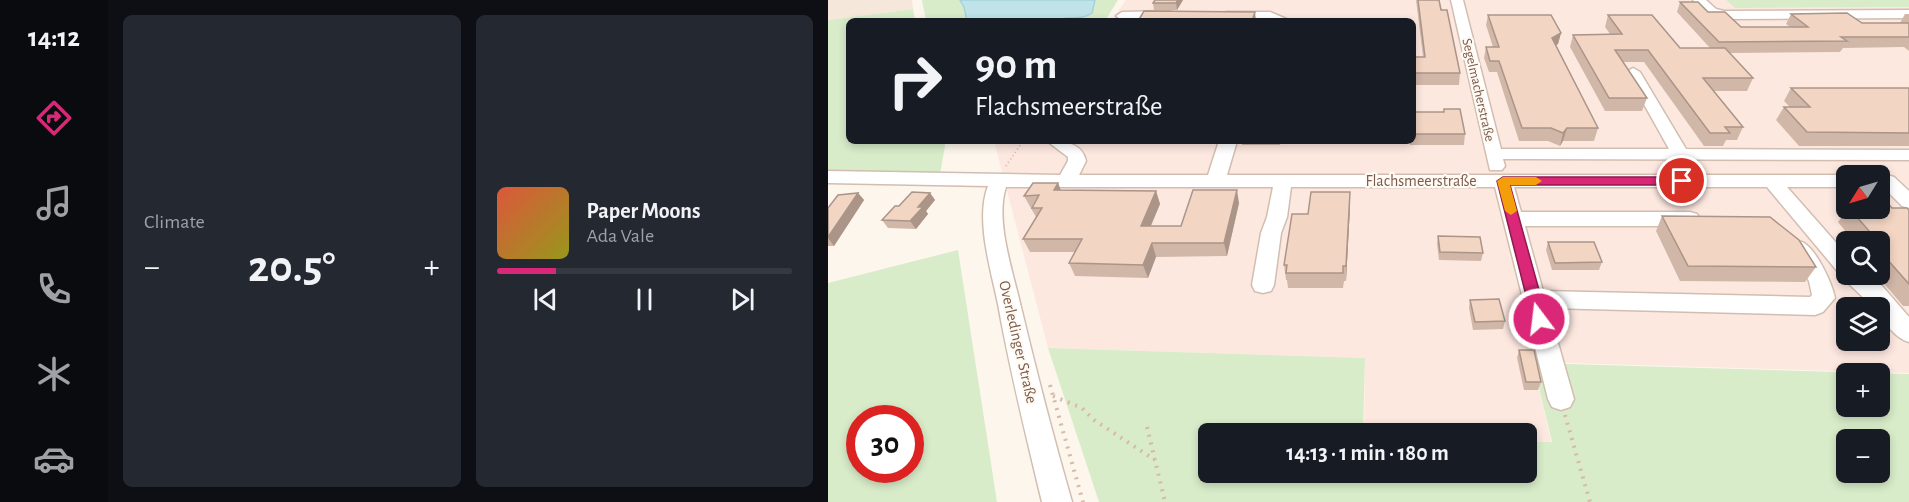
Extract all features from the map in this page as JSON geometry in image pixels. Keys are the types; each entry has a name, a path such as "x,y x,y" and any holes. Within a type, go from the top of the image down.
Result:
{"street":[{"path":"1120,18 1134,0"},
{"name":"Segelmacherstraße","path":"1456,0 1493,154 1513,219 1561,399"},
{"path":"1699,0 1712,12 1724,15 1909,14"},
{"path":"1120,18 1184,15"},
{"path":"1218,16 1276,18"},
{"path":"1633,72 1682,154"},
{"path":"1061,144 1076,154 1077,161 1067,180"},
{"path":"1216,180 1227,144"},
{"name":"Flachsmeerstraße","path":"1493,154 1909,155"},
{"name":"Flachsmeerstraße","path":"828,177 1005,181 1836,181"},
{"name":"Overledinger Straße","path":"1005,181 992,200 996,243 1026,384 1057,502"},
{"path":"1263,285 1271,233 1277,217 1283,181"},
{"path":"1772,181 1836,255"},
{"path":"1890,181 1909,181"},
{"path":"1890,187 1909,202"},
{"path":"1513,219 1708,219"},
{"path":"1534,299 1815,306 1824,298 1820,280 1787,235 1780,230"},
{"path":"1866,285 1909,333"}],"path":[{"path":"1005,181 1006,164 1021,144"},
{"path":"1053,396 1082,408 1094,420 1155,460"},
{"path":"1561,399 1590,502"},
{"path":"1147,428 1165,502"}],"shaded area":[{"path":"828,0 912,0 913,9 828,20"},
{"path":"1126,0 1726,0 1735,8 1909,7 1909,373 1890,372 1890,363 1836,363 1836,371 1533,362 1551,442 1537,442 1537,423 1364,423 1365,358 1048,348 995,144 1416,144 1416,18 1113,18"}],"green space":[{"path":"922,0 960,0 966,18 925,18"},
{"path":"1095,0 1118,0 1107,18 1065,18 1092,13"},
{"path":"1726,0 1909,0 1909,7 1735,8"},
{"path":"913,9 914,18 846,18 846,144 945,144 940,174 828,171 828,20"},
{"path":"958,250 997,502 828,502 828,283"},
{"path":"1048,348 1365,358 1363,423 1198,423 1198,483 1537,483 1537,442 1552,442 1533,363 1836,372 1836,417 1890,417 1890,373 1909,374 1909,502 1099,502"}],"water":[{"path":"960,0 1095,0 1092,13 1083,17 1065,18 966,18"}],"building":[{"path":"1155,0 1178,0 1176,3 1153,3"},
{"path":"1418,0 1439,0 1441,10 1447,10 1460,73 1416,73 1416,57 1425,57"},
{"path":"1680,2 1698,2 1708,12 1725,12 1741,27 1808,27 1791,14 1847,13 1862,23 1909,23 1909,37 1841,37 1847,41 1719,42"},
{"path":"1144,11 1255,12 1253,18 1140,18"},
{"path":"1488,15 1551,15 1561,33 1552,38 1598,128 1567,128 1563,133 1551,128 1522,128 1499,61 1490,61 1486,47 1499,47"},
{"path":"1608,15 1652,15 1680,48 1725,48 1753,78 1703,78 1743,127 1725,127 1730,133 1710,133 1648,50 1615,50 1647,98 1609,98 1573,35 1622,34"},
{"path":"1791,88 1909,88 1909,133 1807,132 1784,107 1810,107"},
{"path":"1444,109 1460,109 1465,134 1416,134 1416,112 1444,112"},
{"path":"1033,183 1058,183 1054,190 1156,191 1141,226 1181,226 1193,190 1237,190 1224,243 1152,243 1143,265 1069,263 1082,239 1023,239 1042,208 1032,208 1039,195 1024,196"},
{"path":"912,192 930,193 918,207 923,207 910,221 882,220 895,206 899,206"},
{"path":"1311,192 1350,192 1346,266 1343,266 1343,273 1286,273 1287,265 1284,265 1292,214 1308,214"},
{"path":"858,193 828,237 828,208 838,195"},
{"path":"1890,206 1909,210 1909,284 1890,263 1890,231 1869,231 1859,219 1890,219"},
{"path":"1662,216 1770,217 1799,240 1816,267 1688,266"},
{"path":"1438,236 1480,237 1483,253 1440,252"},
{"path":"1548,242 1594,242 1602,262 1555,263"},
{"path":"1499,299 1505,321 1475,322 1470,300"},
{"path":"1519,350 1534,350 1541,382 1526,382"}],"slow traffic":[{"path":"1511,211 1503,181 1536,181"}],"route":[{"path":"1539,319 1503,181 1682,181"}]}
